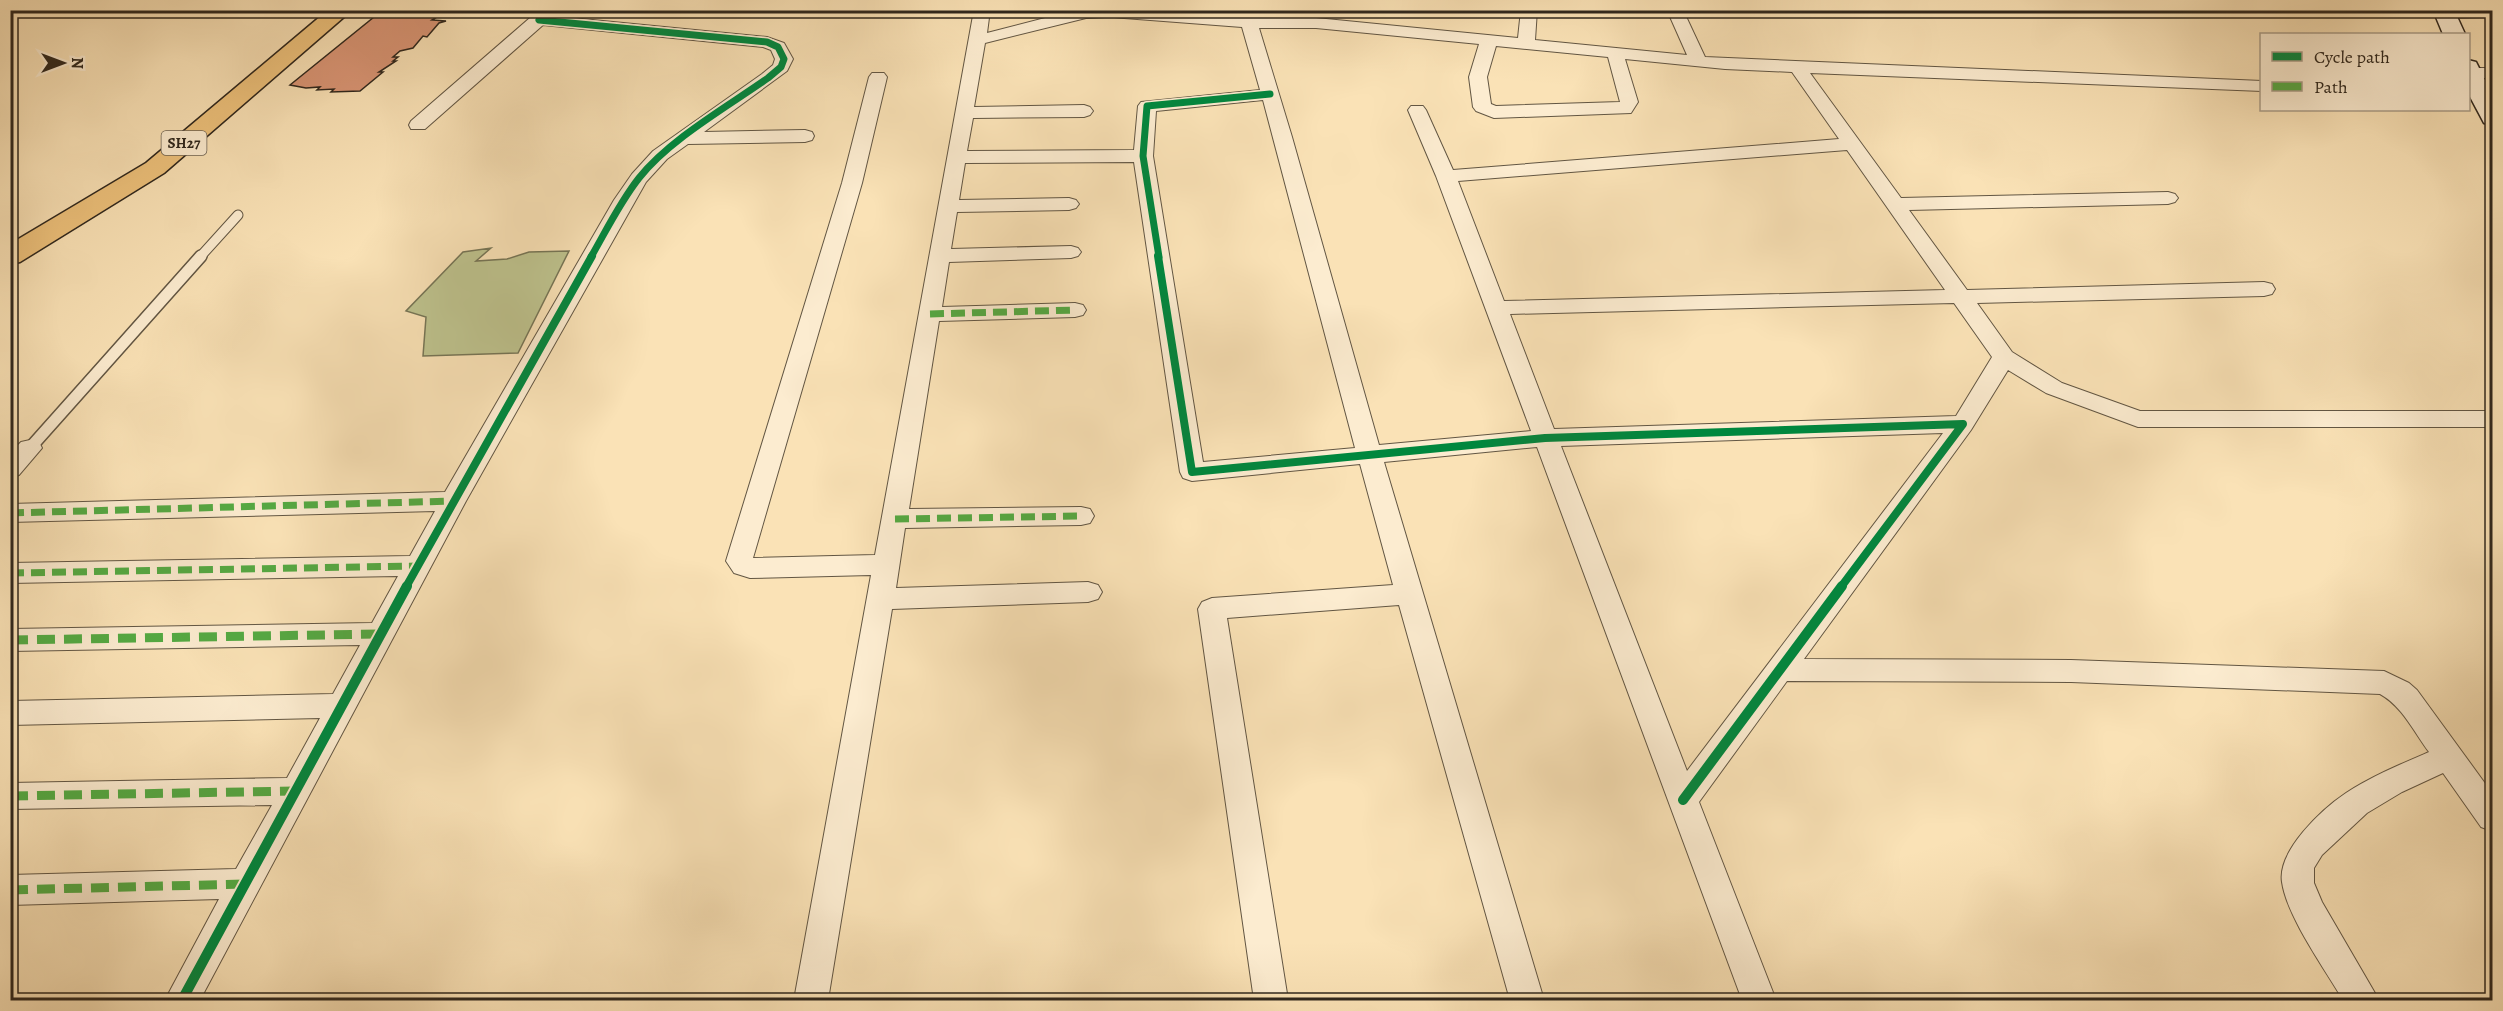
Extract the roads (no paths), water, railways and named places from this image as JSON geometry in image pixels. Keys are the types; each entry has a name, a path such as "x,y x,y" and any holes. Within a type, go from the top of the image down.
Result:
{"main road":[{"name":"SH27","path":"10,256 155,168 342,10"}],"street":[{"path":"812,1000 982,10"},
{"path":"1526,44 1529,10"},
{"path":"1675,10 1698,61"},
{"path":"977,40 1086,13 1111,12 1249,23 1316,23 1698,61 2260,86"},
{"path":"2454,33 2443,12 2493,12"},
{"path":"182,1000 417,566 624,200 649,165 781,67 784,59 778,47 767,42 544,15 418,125"},
{"path":"1249,23 1369,454 1527,1000"},
{"path":"1489,41 1478,83 1482,107 1494,112 1625,109 1629,102 1615,53"},
{"path":"1797,67 2004,357 2054,388 2138,419 2491,421"},
{"path":"878,77 852,183 740,561 742,566 750,568 886,565"},
{"path":"2476,80 2493,118"},
{"path":"1270,94 1147,106 1143,156 1192,472 1545,438 1963,424"},
{"path":"1417,110 1446,176 1759,1000"},
{"path":"965,113 1084,111"},
{"path":"683,138 805,136"},
{"path":"1446,176 1852,144"},
{"path":"957,157 1143,156"},
{"path":"1895,204 2168,198"},
{"path":"948,206 1069,204"},
{"path":"940,256 1071,252"},
{"path":"1496,308 2264,289"},
{"path":"930,314 1075,310"},
{"path":"1683,800 1963,424 2004,357"},
{"path":"10,469 30,448"},
{"path":"10,513 453,501"},
{"path":"895,519 1081,516"},
{"path":"10,573 417,566"},
{"path":"881,598 1088,592"},
{"path":"1271,1000 1212,609 1409,594"},
{"path":"10,640 381,634"},
{"path":"1779,670 2071,671 2374,681 2391,686 2407,698 2493,817"},
{"path":"10,714 342,706"},
{"path":"2362,1000 2308,910 2298,883 2298,866 2311,845 2356,803 2391,783 2448,757"},
{"path":"10,796 295,791"},
{"path":"10,890 245,884"}],"lane":[{"path":"30,448 238,215"}]}
